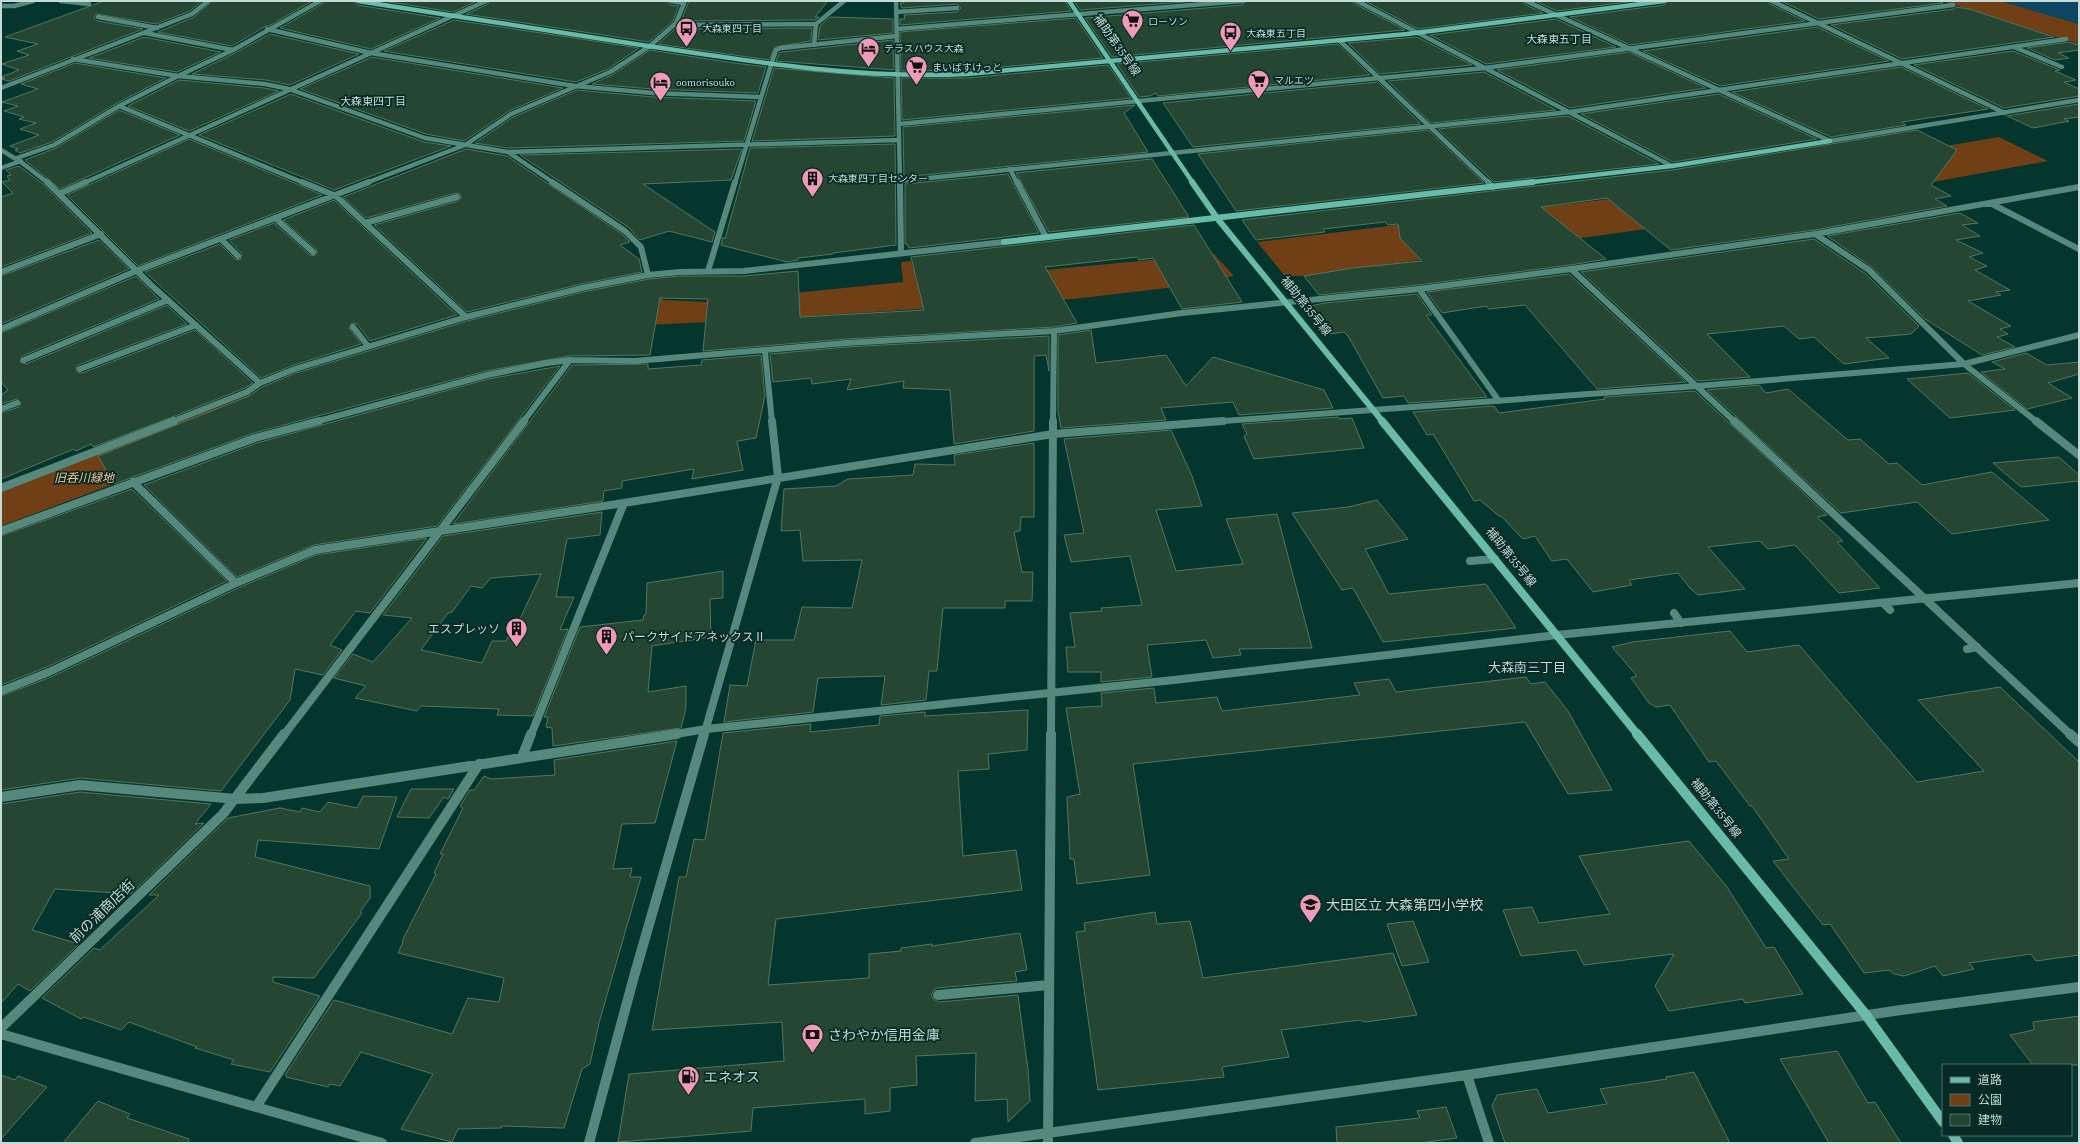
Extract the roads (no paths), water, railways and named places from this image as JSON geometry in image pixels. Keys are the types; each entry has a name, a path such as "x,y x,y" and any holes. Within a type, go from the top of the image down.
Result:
{"street":[{"path":"1,6 14,6 33,1"},
{"path":"62,1 89,4"},
{"path":"1,88 192,14 208,1"},
{"path":"1,168 54,145 119,106 233,50 267,29 320,1"},
{"path":"358,1 771,65 839,73 898,76 959,74 1340,40 1417,32 1664,1"},
{"path":"61,193 486,1"},
{"path":"1,329 136,271 336,196 465,145 511,114 610,72 650,46 674,25 684,2 671,1"},
{"path":"674,25 816,24 844,1"},
{"path":"896,1 900,253"},
{"name":"補助第35号線","path":"1070,1 1217,218 1866,1015 1942,1121"},
{"path":"897,29 1242,1"},
{"path":"1357,1 1672,166"},
{"path":"1526,1 1830,142"},
{"path":"1772,1 2006,113"},
{"path":"899,124 1485,68 1953,5"},
{"path":"896,12 957,8"},
{"path":"98,17 157,28"},
{"path":"814,45 816,24"},
{"path":"267,29 371,53 575,86 653,93 760,97"},
{"path":"145,32 233,50"},
{"path":"708,271 760,97 776,50 781,48 897,36"},
{"path":"900,181 1570,112 2066,39"},
{"path":"1340,40 1493,187"},
{"path":"2014,47 2062,67"},
{"path":"73,59 178,76 265,84 289,89 357,112 425,138 508,152 746,146 898,140"},
{"path":"1,488 247,392 260,383 295,369 466,317 582,288 648,275 708,271 744,271 1672,166 1830,142 2079,100"},
{"path":"119,106 190,134 336,196 466,317"},
{"path":"1,150 19,160 61,193 136,271 260,383"},
{"path":"508,152 625,231 641,247 648,275"},
{"path":"1010,169 1046,237"},
{"path":"1,531 132,482 194,462 255,438 355,410 546,362 570,360 635,361 846,343 1054,331 1182,313 1419,289 1571,269 1815,234 2079,187"},
{"path":"365,223 457,197"},
{"path":"1990,203 2079,249"},
{"path":"275,218 313,252"},
{"path":"1,272 101,234"},
{"path":"1815,234 1870,270 1964,364 2079,455"},
{"path":"221,239 238,256"},
{"path":"1571,269 2079,742"},
{"path":"1419,289 1499,401"},
{"path":"24,360 168,300"},
{"path":"80,369 196,325"},
{"path":"353,327 368,346"},
{"path":"1049,1138 1050,693 1054,331"},
{"path":"1,691 49,672 236,583 315,550 624,503 778,477 1053,434 1372,409 1697,386 1964,364 2079,335"},
{"path":"589,1143 635,973 778,477 765,351"},
{"name":"前の浦商店街","path":"1,1028 223,814 236,799 570,360"},
{"path":"1,409 17,403"},
{"path":"132,482 236,583"},
{"path":"522,757 624,503"},
{"path":"1470,561 1495,559"},
{"path":"1,796 80,785 236,799 263,798 706,729 1050,693 1502,643 1557,635 1681,623 1887,607 1926,599 2079,583"},
{"path":"1674,613 1681,623"},
{"path":"1967,649 1977,647"},
{"path":"256,1108 479,764"},
{"path":"938,995 1049,985"},
{"path":"975,1143 1049,1138 1866,1015 2079,988"},
{"path":"1,1034 382,1143"},
{"path":"1467,1075 1489,1143"}],"water":[{"path":"2001,1 2079,1 2079,24"}],"place":[{"name":"ローソン","path":"1132,40"},
{"name":"大森東四丁目","path":"686,48"},
{"name":"大森東五丁目","path":"1231,52"},
{"name":"テラスハウス大森","path":"868,68"},
{"name":"まいばすけっと","path":"917,86"},
{"name":"マルエツ","path":"1258,100"},
{"name":"oomorisouko","path":"660,102"},
{"name":"大森東四丁目センター","path":"813,198"},
{"name":"エスプレッソ","path":"516,648"},
{"name":"パークサイドアネックスⅡ","path":"606,656"},
{"name":"大田区立 大森第四小学校","path":"1310,924"},
{"name":"さわやか信用金庫","path":"813,1054"},
{"name":"エネオス","path":"689,1096"}],"district":[{"name":"大森東五丁目","path":"1559,39"},
{"name":"大森東四丁目","path":"373,101"},
{"name":"大森南三丁目","path":"1527,667"}],"park label":[{"name":"旧呑川緑地","path":"84,478"}]}
